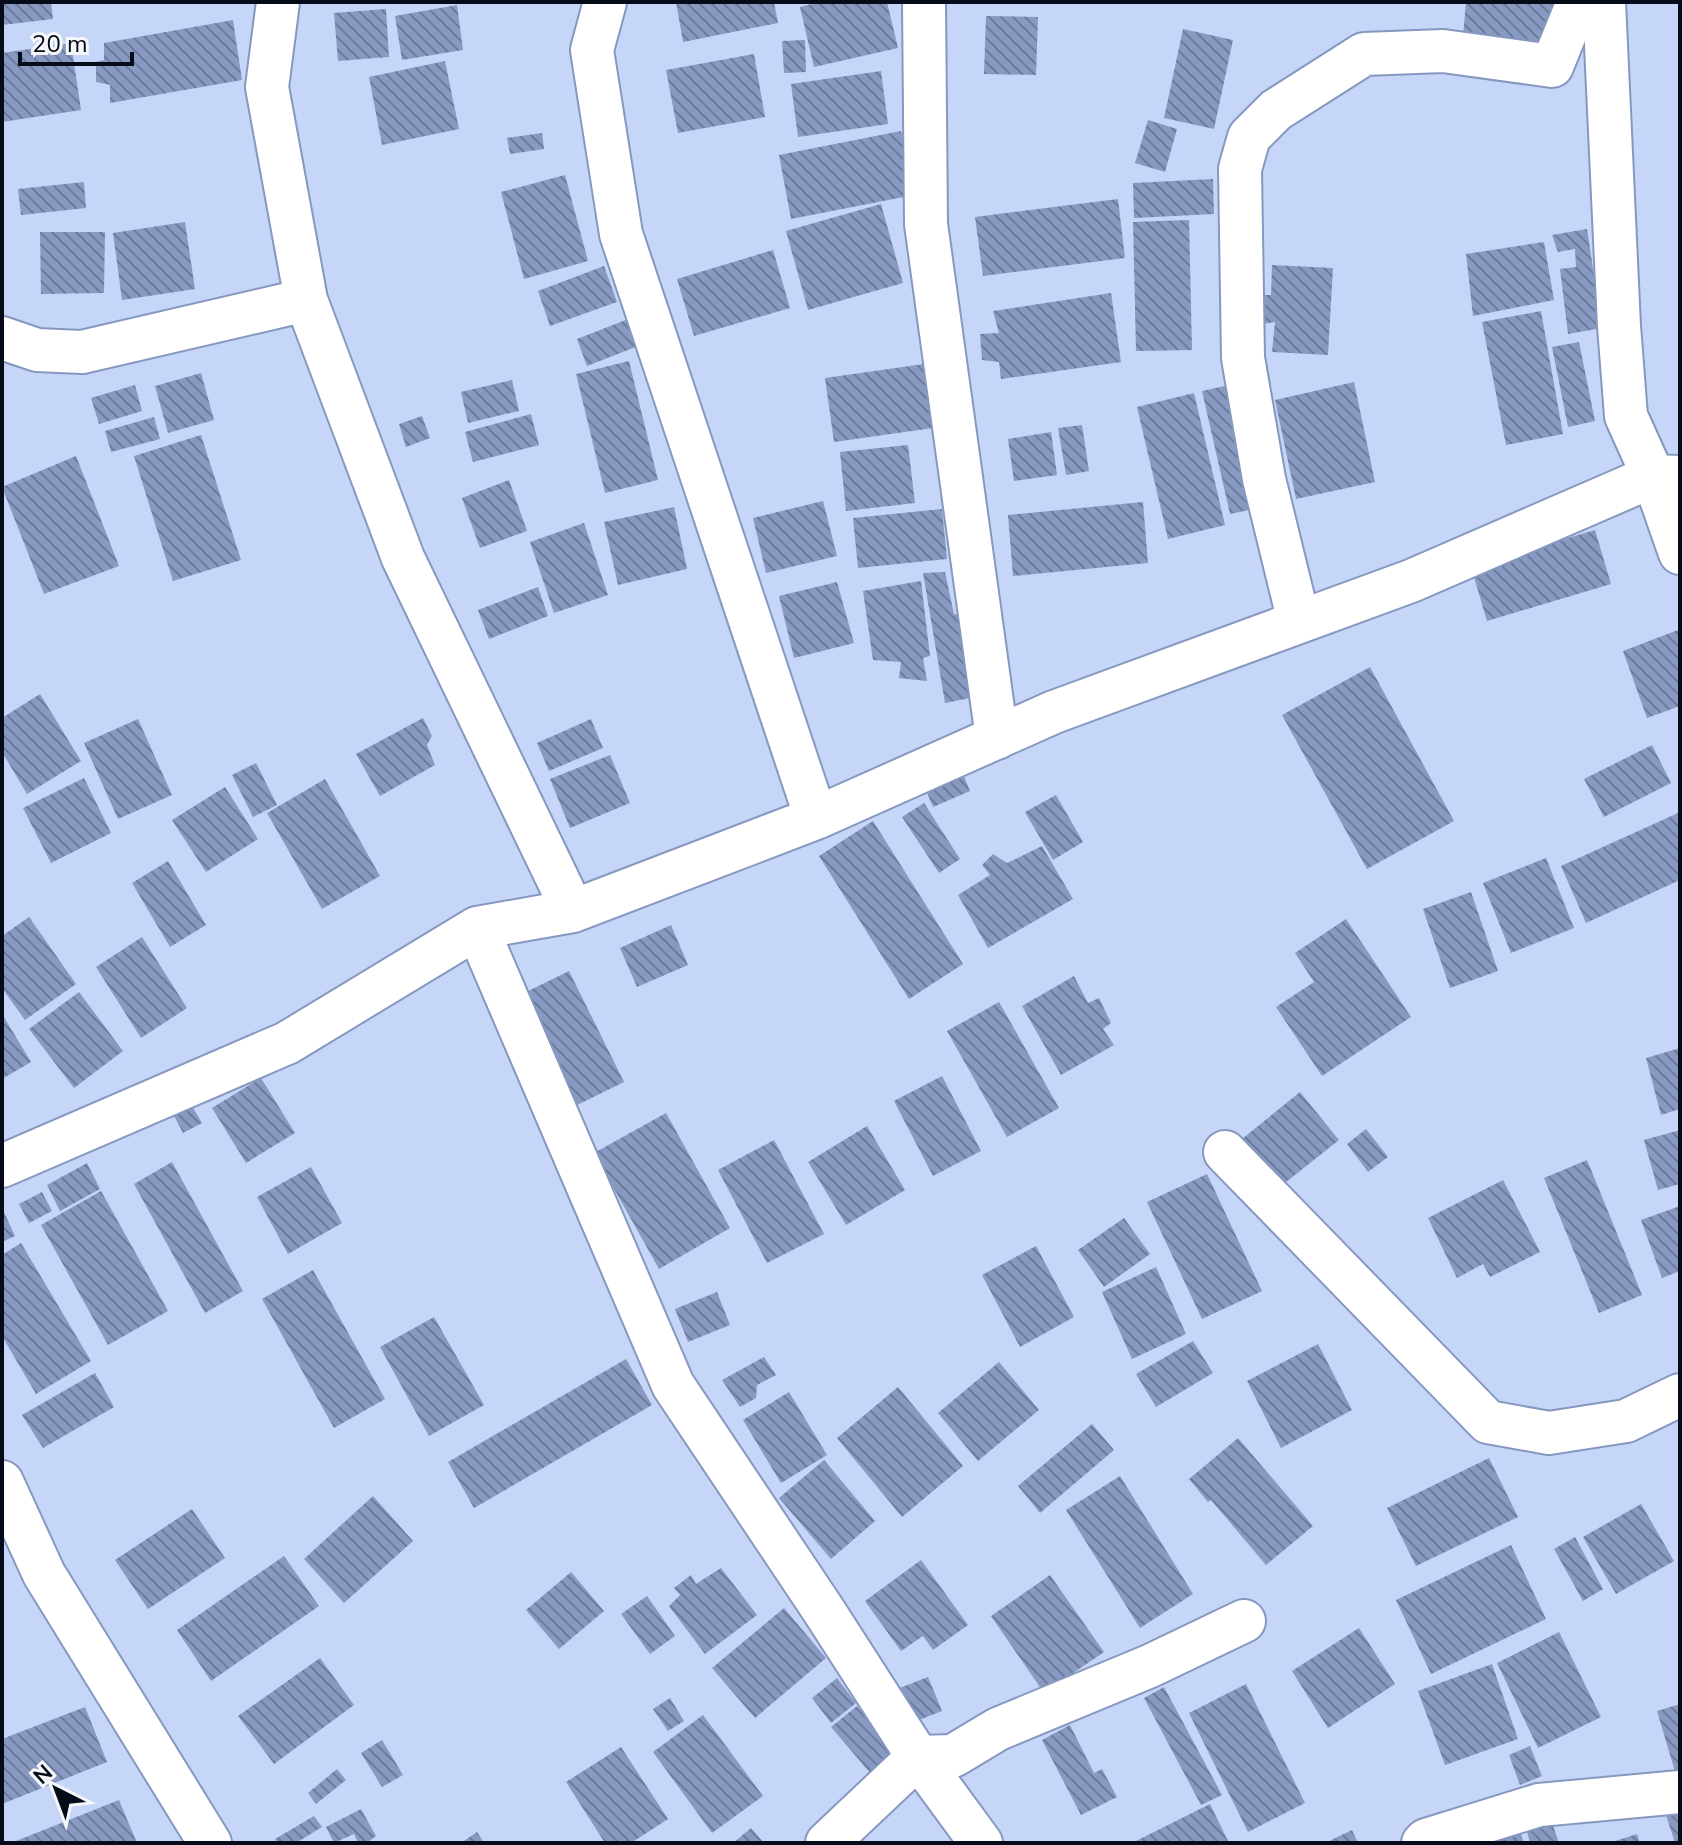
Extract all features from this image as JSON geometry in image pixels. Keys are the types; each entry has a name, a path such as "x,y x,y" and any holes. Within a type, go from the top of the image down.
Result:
{"street":[{"path":"278,2 267,87 306,300 403,558 573,911"},
{"path":"605,2 592,50 621,234 816,818"},
{"path":"924,2 926,224 997,738"},
{"path":"1299,622 1264,479 1243,358 1240,169 1249,137 1276,110 1364,54 1443,51 1552,66 1578,2"},
{"path":"1604,2 1626,416 1666,477 1680,553"},
{"path":"2,338 37,350 82,352 306,300"},
{"path":"2,1166 287,1043 477,928 573,911 816,818 1054,712 1411,581 1666,477"},
{"path":"477,928 673,1385 918,1757 981,1843"},
{"path":"1225,1152 1488,1422 1549,1433 1626,1421 1680,1395"},
{"path":"2,1482 44,1574 210,1843"},
{"path":"827,1843 918,1757 953,1756 998,1729 1150,1666 1244,1621"},
{"path":"1423,1843 1539,1805 1680,1792"}],"building":[{"path":"2,2 51,2 53,19 2,25"},
{"path":"676,2 774,2 778,23 683,42"},
{"path":"819,2 887,2 898,48 814,67 800,7"},
{"path":"1466,2 1557,2 1553,44 1463,36"},
{"path":"457,5 463,50 402,60 395,16"},
{"path":"386,9 389,57 338,61 334,13"},
{"path":"986,16 1038,17 1036,75 984,74"},
{"path":"233,20 242,80 110,103 110,85 96,82 96,62 104,60 104,43"},
{"path":"1183,29 1233,40 1214,129 1164,118"},
{"path":"805,40 806,72 784,73 782,41"},
{"path":"71,43 81,110 2,122 2,53"},
{"path":"754,54 765,117 678,133 666,70"},
{"path":"445,61 459,129 382,145 369,77"},
{"path":"881,71 888,124 798,137 791,84"},
{"path":"1148,120 1177,129 1165,172 1135,163"},
{"path":"901,131 914,195 791,219 779,155"},
{"path":"542,133 544,149 510,154 507,138"},
{"path":"565,175 588,261 524,279 501,192"},
{"path":"1213,179 1214,214 1134,218 1133,183"},
{"path":"84,182 86,208 21,215 18,189"},
{"path":"1118,199 1125,258 983,276 975,217"},
{"path":"881,204 903,283 808,310 786,231"},
{"path":"1189,220 1192,350 1136,351 1133,222"},
{"path":"185,222 195,289 122,300 113,233"},
{"path":"1587,229 1602,328 1568,334 1560,269 1576,267 1575,249 1558,252 1552,235"},
{"path":"40,232 105,232 104,293 41,294"},
{"path":"1544,242 1554,300 1473,316 1466,254"},
{"path":"773,250 790,308 694,336 677,279"},
{"path":"1272,265 1333,268 1328,355 1272,352 1275,322 1263,324 1265,295 1271,295"},
{"path":"604,266 617,302 550,326 538,291"},
{"path":"1111,293 1121,362 1001,379 999,362 982,360 980,334 999,333 993,311"},
{"path":"1541,311 1563,434 1506,445 1482,322"},
{"path":"636,316 646,343 587,366 577,339"},
{"path":"1579,342 1595,421 1568,427 1552,347"},
{"path":"629,361 658,480 605,493 576,374"},
{"path":"931,363 940,427 834,442 825,378"},
{"path":"201,373 214,420 168,433 155,386"},
{"path":"512,380 519,411 468,423 461,392"},
{"path":"1354,382 1375,482 1296,499 1275,400"},
{"path":"135,385 142,411 99,424 91,398"},
{"path":"1229,385 1258,508 1230,514 1202,391"},
{"path":"1194,393 1225,525 1168,539 1137,407"},
{"path":"531,414 539,445 473,462 465,432"},
{"path":"422,416 430,438 406,447 399,424"},
{"path":"154,417 160,439 111,452 105,431"},
{"path":"1082,425 1089,471 1066,475 1058,428"},
{"path":"1051,432 1057,475 1014,481 1008,439"},
{"path":"201,435 241,560 173,581 134,456"},
{"path":"908,445 915,503 846,511 840,452"},
{"path":"76,456 119,566 44,594 2,487"},
{"path":"509,480 527,531 480,548 462,498"},
{"path":"823,501 837,556 766,573 753,518"},
{"path":"1143,502 1148,563 1013,576 1008,515"},
{"path":"674,507 687,569 618,585 604,522"},
{"path":"942,509 947,559 858,568 853,518"},
{"path":"584,523 608,595 554,613 530,542"},
{"path":"1595,530 1611,584 1487,621 1471,567"},
{"path":"945,572 954,614 965,616 980,696 945,703 923,573"},
{"path":"921,581 930,656 923,658 927,681 899,678 901,662 873,660 863,591"},
{"path":"837,582 854,643 794,658 779,596"},
{"path":"538,587 548,616 489,639 478,610"},
{"path":"1678,630 1680,706 1647,718 1623,651"},
{"path":"1370,667 1454,821 1367,869 1282,715"},
{"path":"40,694 81,761 27,794 2,752 2,718"},
{"path":"423,718 432,736 427,745 435,765 380,796 356,754"},
{"path":"138,719 172,795 118,819 84,743"},
{"path":"591,719 603,748 549,771 537,743"},
{"path":"1652,745 1671,783 1604,817 1584,779"},
{"path":"610,755 630,803 570,828 550,779"},
{"path":"256,763 277,805 253,817 232,775"},
{"path":"960,767 970,791 933,807 923,783"},
{"path":"84,778 111,833 51,863 23,808"},
{"path":"325,779 380,876 322,909 267,813"},
{"path":"225,787 258,839 206,872 172,820"},
{"path":"1056,795 1083,842 1053,860 1025,812"},
{"path":"924,803 960,859 939,873 902,817"},
{"path":"1678,813 1680,880 1586,923 1561,866"},
{"path":"873,821 963,964 909,999 819,856"},
{"path":"1042,846 1073,899 988,948 958,895 990,875 982,865 993,854 1007,863"},
{"path":"1546,858 1574,928 1511,953 1483,883"},
{"path":"168,861 206,925 170,947 132,883"},
{"path":"1471,892 1498,971 1450,988 1423,909"},
{"path":"29,917 76,984 25,1020 2,988 2,936"},
{"path":"1346,919 1411,1017 1322,1076 1276,1007 1314,982 1295,953"},
{"path":"671,925 688,965 637,987 620,948"},
{"path":"142,937 187,1008 141,1038 96,967"},
{"path":"569,971 624,1082 567,1110 512,999"},
{"path":"1074,976 1088,1003 1099,998 1111,1023 1103,1029 1114,1045 1061,1075 1022,1006"},
{"path":"79,992 123,1051 74,1088 29,1029"},
{"path":"999,1002 1059,1108 1007,1137 947,1031"},
{"path":"2,1014 31,1062 2,1079"},
{"path":"1680,1048 1680,1109 1661,1115 1646,1058"},
{"path":"942,1076 981,1151 933,1176 894,1101"},
{"path":"261,1078 295,1133 246,1163 212,1108"},
{"path":"1300,1092 1339,1140 1281,1186 1242,1139"},
{"path":"189,1101 202,1123 183,1133 171,1110"},
{"path":"666,1113 730,1228 659,1269 594,1153"},
{"path":"867,1126 905,1190 846,1225 808,1162"},
{"path":"1366,1129 1388,1157 1368,1172 1347,1144"},
{"path":"1680,1130 1680,1184 1658,1190 1644,1140"},
{"path":"774,1140 824,1234 767,1263 718,1170"},
{"path":"1587,1160 1642,1295 1599,1313 1544,1178"},
{"path":"172,1162 243,1291 205,1313 134,1184"},
{"path":"87,1163 100,1189 60,1211 47,1185"},
{"path":"311,1167 342,1223 288,1254 257,1197"},
{"path":"1207,1174 1262,1291 1202,1319 1147,1202"},
{"path":"1503,1180 1540,1252 1490,1277 1483,1264 1457,1278 1428,1218"},
{"path":"101,1191 168,1311 108,1345 41,1225"},
{"path":"42,1192 52,1211 29,1223 19,1204"},
{"path":"1680,1206 1680,1271 1662,1278 1641,1220"},
{"path":"2,1208 15,1236 2,1242"},
{"path":"1124,1218 1150,1254 1104,1287 1078,1250"},
{"path":"21,1243 91,1361 36,1394 2,1336 2,1255"},
{"path":"1036,1246 1074,1317 1020,1347 982,1275"},
{"path":"1156,1267 1186,1334 1132,1359 1102,1292"},
{"path":"313,1270 385,1399 334,1428 262,1299"},
{"path":"717,1292 730,1325 688,1342 675,1309"},
{"path":"434,1317 484,1405 429,1436 380,1347"},
{"path":"1193,1341 1213,1373 1156,1407 1136,1374"},
{"path":"1318,1344 1352,1410 1281,1448 1247,1381"},
{"path":"764,1357 776,1375 757,1385 756,1398 740,1407 722,1380"},
{"path":"626,1359 652,1405 474,1508 448,1462"},
{"path":"999,1362 1039,1410 978,1461 938,1413"},
{"path":"95,1373 114,1407 43,1448 22,1415"},
{"path":"898,1387 963,1466 902,1517 837,1438"},
{"path":"789,1392 827,1455 781,1483 743,1420"},
{"path":"1092,1424 1114,1450 1040,1513 1018,1486"},
{"path":"1238,1438 1313,1526 1266,1565 1189,1479"},
{"path":"1489,1458 1518,1517 1416,1566 1387,1508"},
{"path":"824,1460 875,1521 831,1559 779,1498"},
{"path":"1120,1476 1193,1594 1140,1628 1066,1510"},
{"path":"373,1496 413,1541 344,1603 304,1559"},
{"path":"1641,1504 1674,1561 1616,1594 1583,1537"},
{"path":"192,1509 225,1558 148,1609 115,1560"},
{"path":"1575,1537 1603,1589 1583,1601 1554,1549"},
{"path":"1511,1545 1546,1619 1431,1674 1396,1600"},
{"path":"284,1556 319,1606 211,1681 177,1630"},
{"path":"921,1560 968,1625 933,1650 923,1636 901,1651 865,1601"},
{"path":"721,1568 757,1615 705,1654 669,1606 680,1595 674,1588 691,1575 696,1584"},
{"path":"571,1572 604,1611 559,1649 526,1610"},
{"path":"1050,1575 1104,1652 1044,1693 991,1616"},
{"path":"647,1596 675,1636 650,1654 621,1614"},
{"path":"784,1608 826,1658 755,1718 712,1668"},
{"path":"1359,1628 1395,1684 1328,1728 1292,1671"},
{"path":"1559,1632 1601,1717 1538,1748 1497,1663"},
{"path":"320,1658 354,1705 274,1764 238,1716"},
{"path":"1492,1664 1518,1739 1445,1765 1418,1691"},
{"path":"928,1677 942,1711 911,1723 897,1689"},
{"path":"837,1678 856,1703 831,1723 812,1698"},
{"path":"1246,1684 1305,1803 1248,1832 1189,1713"},
{"path":"1164,1687 1222,1795 1201,1805 1144,1698"},
{"path":"670,1698 684,1721 668,1731 653,1709"},
{"path":"1680,1704 1680,1784 1679,1785 1657,1711"},
{"path":"857,1706 902,1760 877,1781 831,1727"},
{"path":"85,1707 107,1762 2,1804 2,1739"},
{"path":"703,1715 763,1796 712,1833 653,1752"},
{"path":"1070,1725 1094,1773 1102,1769 1117,1797 1081,1815 1042,1740"},
{"path":"382,1740 403,1775 382,1787 361,1753"},
{"path":"1530,1746 1542,1776 1520,1785 1509,1755"},
{"path":"621,1747 668,1819 631,1843 605,1843 566,1782"},
{"path":"337,1769 346,1780 316,1804 308,1793"},
{"path":"119,1800 137,1843 11,1843"},
{"path":"1210,1804 1229,1843 1132,1843"},
{"path":"361,1809 376,1836 367,1843 358,1843 354,1834 334,1843 326,1827"},
{"path":"1680,1811 1680,1843 1675,1843 1666,1815"},
{"path":"314,1816 322,1827 296,1843 278,1843 275,1839"},
{"path":"1551,1820 1559,1843 1530,1843 1526,1828"},
{"path":"751,1828 764,1843 733,1843"},
{"path":"1519,1828 1524,1843 1479,1843"},
{"path":"1352,1830 1358,1843 1325,1843"},
{"path":"477,1832 484,1843 461,1843"},
{"path":"1637,1834 1640,1843 1612,1843 1612,1842"}]}
